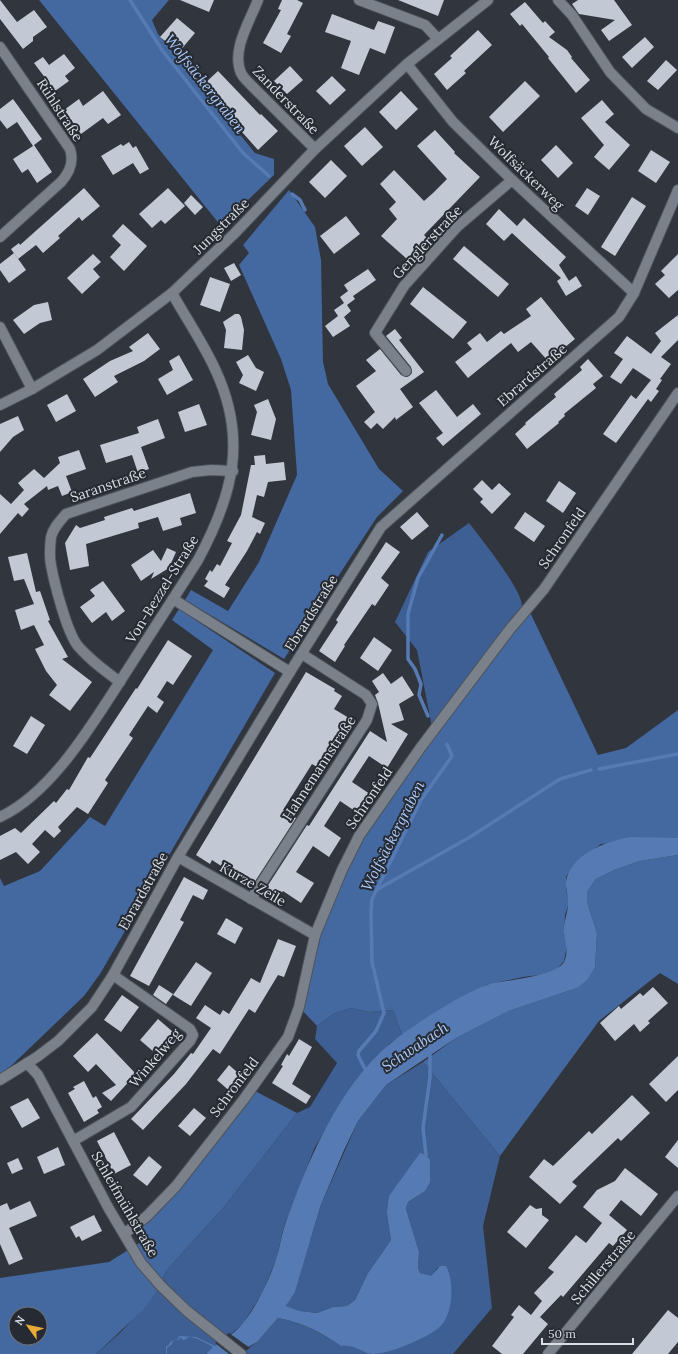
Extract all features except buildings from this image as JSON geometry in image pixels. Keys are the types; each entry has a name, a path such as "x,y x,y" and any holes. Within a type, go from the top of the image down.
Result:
{"street":[{"name":"Zanderstraße","path":"258,0 239,49 238,59 241,73 249,83 315,149"},
{"path":"360,0 424,25 438,39"},
{"name":"Jungstraße","path":"0,404 32,389 97,350 172,293 234,234 315,149 407,64 488,0"},
{"path":"558,0 572,16 610,72 646,109 678,128"},
{"name":"Rühlstraße","path":"0,47 53,122 70,149 72,156 68,174 61,182 0,237"},
{"name":"Wolfsäckerweg","path":"407,64 453,122 512,180 634,293"},
{"name":"Genglerstraße","path":"406,371 376,332 404,286 457,227 512,180"},
{"name":"Ebrardstraße","path":"0,1080 28,1063 58,1041 92,1007 113,975 178,857 290,672 382,527 619,317 634,293 678,190"},
{"name":"Von-Bezzel-Straße","path":"0,817 8,813 32,795 60,767 84,737 173,599 210,538 223,506 233,471 234,440 229,411 216,370 172,293"},
{"path":"0,327 32,389"},
{"name":"Schronfeld","path":"124,1234 148,1216 176,1186 244,1098 288,1037 299,1007 315,936 342,870 359,836 384,798 510,629 544,589 678,393"},
{"name":"Saranstraße","path":"120,682 97,665 77,645 69,629 51,564 51,535 58,523 66,514 192,472 211,470 233,471"},
{"path":"173,599 290,672"},
{"name":"Hahnemannstraße","path":"251,899 367,720 372,704 366,695 302,654"},
{"name":"Kurze Zeile","path":"178,857 315,936"},
{"name":"Winkelweg","path":"73,1141 131,1107 190,1041 193,1035 190,1029 113,975"},
{"name":"Schleifmühlstraße","path":"28,1063 38,1075 124,1234 142,1263 161,1286 219,1338 241,1354"},
{"name":"Schillerstraße","path":"548,1354 678,1196"}],"shaded area":[{"path":"39,0 169,0 152,20 158,34 255,153 274,159 274,175 221,226"},
{"path":"289,190 315,227 321,260 323,362 328,384 379,469 403,491 377,517 284,659 185,600 191,590 228,611 259,562 297,475 291,390 281,359 239,265 249,253 243,245"},
{"path":"469,523 509,578 521,600 522,607 432,727 417,650 395,622 428,552"},
{"path":"528,608 598,755 626,748 678,710 678,838 601,844 574,864 566,877 566,889 569,903 565,915 564,934 567,946 564,961 557,969 547,974 523,977 486,985 451,1004 402,1035 393,1010 369,1012 351,1008 333,1014 317,1026 299,1007 315,935 384,798"},
{"path":"179,609 275,673 100,974 84,996 11,1066 0,1074 0,878 4,886 40,871 90,817 105,826 213,650 172,620"},
{"path":"678,855 678,984 660,973 599,1021 500,1156 423,1062 456,1038 507,1011 577,988 595,967 597,933 587,902 587,892 596,879 614,870 640,861"},
{"path":"351,1008 369,1012 393,1010 402,1035 389,1044 333,1116 314,1149 283,1230 277,1257 263,1292 242,1325 206,1354 96,1354 122,1331 155,1295 166,1271 224,1207 297,1113 310,1107 337,1063 315,1039 317,1026 333,1014"},
{"path":"423,1062 500,1156 483,1226 492,1308 453,1354 375,1354 411,1343 427,1335 443,1323 446,1266 437,1268 431,1277 420,1273 418,1268 419,1252 406,1209 408,1202 425,1191 430,1160 390,1232 391,1240 368,1273 355,1300 347,1306 333,1307 317,1313 300,1311 286,1306 295,1291 320,1207 358,1121 386,1085"},
{"path":"255,1091 297,1113 224,1207 166,1271 155,1295 143,1310 96,1354 0,1354 0,1278 109,1262 141,1242 136,1229"},
{"path":"278,1318 311,1329 326,1336 341,1346 351,1345 371,1354 240,1354 257,1342"}],"water":[{"name":"Schwabach","path":"631,837 678,838 678,855 640,861 614,870 596,879 587,892 587,902 597,933 595,967 587,980 577,988 508,1011 456,1038 386,1085 358,1121 320,1207 295,1292 286,1306 300,1311 317,1313 333,1307 347,1306 355,1300 368,1273 391,1240 387,1212 389,1196 420,1153 426,1155 430,1160 430,1182 425,1191 408,1202 406,1209 419,1252 418,1268 420,1273 431,1276 440,1266 446,1266 449,1272 451,1302 447,1316 439,1327 422,1338 400,1348 373,1354 351,1346 341,1346 326,1336 311,1329 278,1318 257,1342 236,1354 206,1354 213,1347 195,1338 189,1337 183,1340 180,1337 179,1340 177,1339 179,1336 196,1337 215,1346 237,1330 248,1316 259,1300 271,1274 284,1228 293,1204 326,1128 355,1081 372,1061 391,1043 412,1027 455,1000 493,983 532,977 552,971 559,967 564,962 566,955 564,929 568,898 566,880 571,868 585,854 612,841"},
{"path":"175,1340 167,1348 166,1354 166,1346 168,1346 171,1341"}],"pier":[{"path":"229,1333 250,1348 241,1354 229,1354 215,1343"}],"waterway":[{"name":"Wolfsäckergraben","path":"130,0 162,50 243,153 269,176"},
{"name":"Wolfsäckergraben","path":"292,194 300,200 305,210"},
{"name":"Wolfsäckergraben","path":"428,716 419,695 421,684 415,669 408,659 408,614 418,578 442,535"},
{"name":"Wolfsäckergraben","path":"367,1073 358,1055 359,1051 376,1031 384,1013 372,962 372,899 421,800 452,756 447,744"},
{"path":"599,769 678,754"},
{"path":"378,889 470,837 560,779 591,770"},
{"name":"Schwabach","path":"426,1155 423,1128 430,1077 430,1054"}]}
